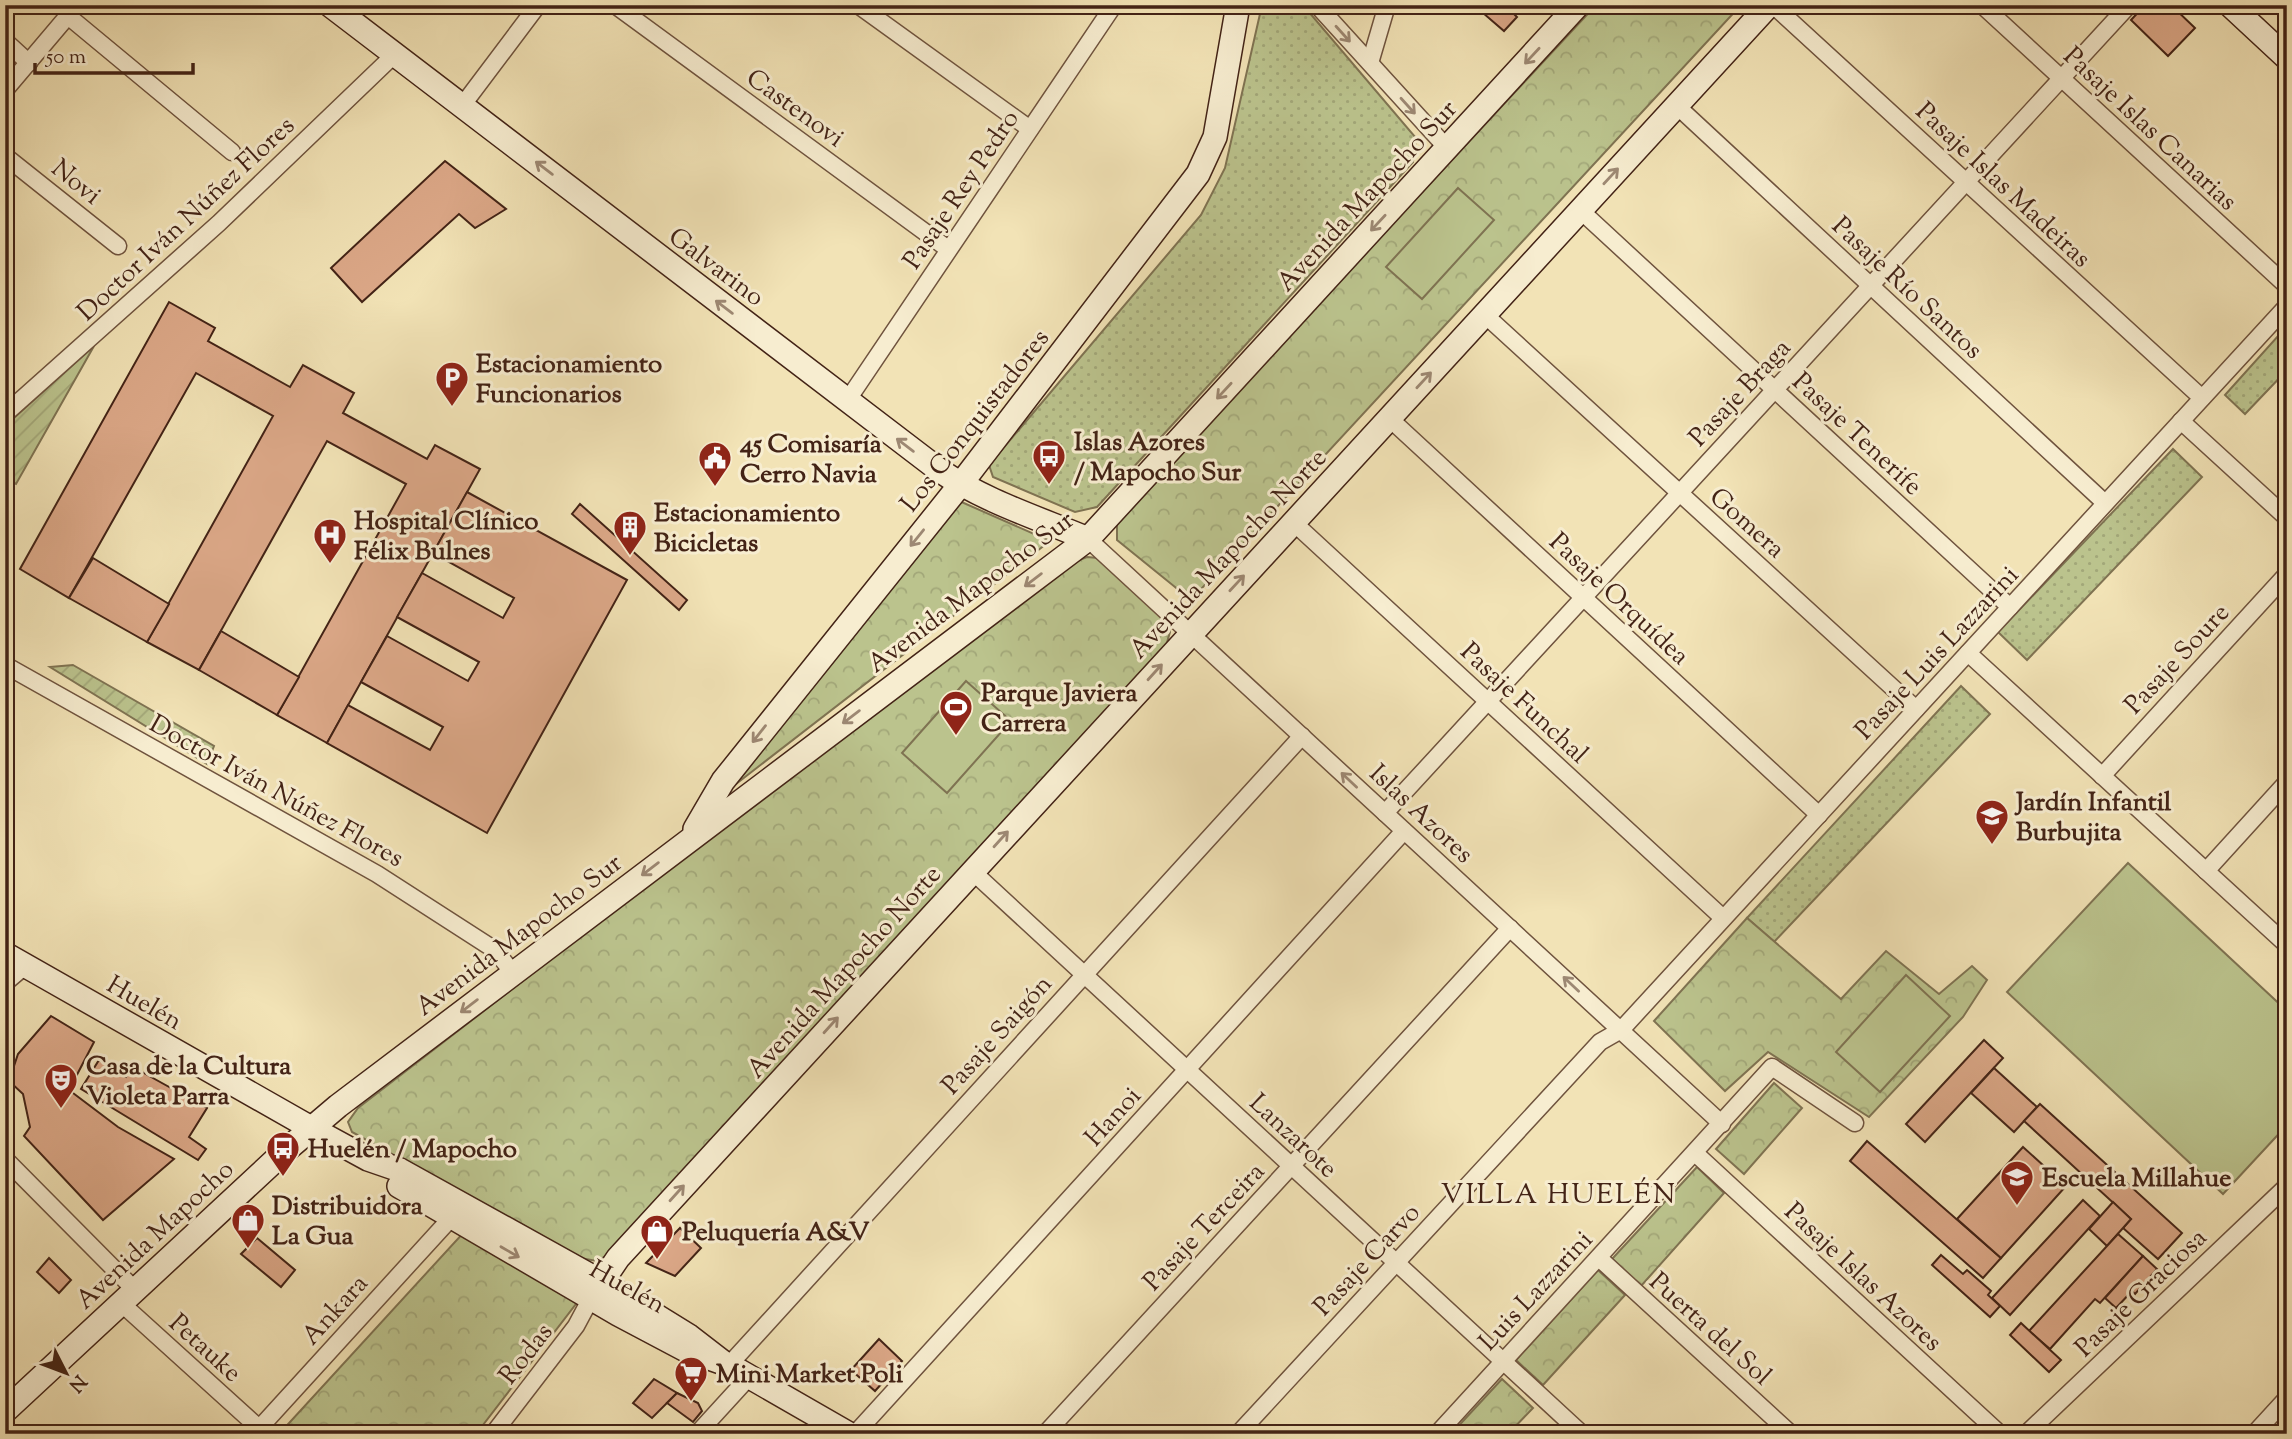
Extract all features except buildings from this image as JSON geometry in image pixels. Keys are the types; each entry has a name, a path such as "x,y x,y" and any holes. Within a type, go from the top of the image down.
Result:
{"main road":[{"name":"Galvarino","path":"330,5 960,485 1088,539"},
{"name":"Los Conquistadores","path":"689,839 723,781 960,485 1202,168 1212,149 1220,115 1238,5"},
{"name":"Avenida Mapocho Sur","path":"311,1128 1088,539 1578,5"},
{"name":"Avenida Mapocho Norte","path":"595,1290 1190,633 1771,5"},
{"path":"2230,5 2287,58"},
{"name":"Huelén","path":"15,960 311,1128 368,1159 400,1170 595,1290"},
{"name":"Avenida Mapocho","path":"5,1410 311,1128"},
{"name":"Huelén","path":"368,1159 393,1182 451,1218 689,1336 726,1364 849,1434"}],"street":[{"path":"462,106 538,5"},
{"name":"Castenovi","path":"615,5 948,249"},
{"path":"858,5 1030,129"},
{"path":"1317,5 1447,148"},
{"path":"1370,63 1387,5"},
{"name":"Pasaje Islas Madeiras","path":"1771,5 2202,398"},
{"name":"Pasaje Islas Canarias","path":"1982,5 2287,286"},
{"name":"Pasaje Braga","path":"1385,813 2129,5"},
{"name":"Pasaje Rey Pedro","path":"847,401 1110,7"},
{"path":"5,90 73,11 232,152"},
{"path":"5,41 29,63"},
{"name":"Doctor Iván Núñez Flores","path":"5,414 219,223 394,55"},
{"name":"Pasaje Río Santos","path":"1677,106 2105,503"},
{"name":"Novi","path":"5,156 118,246"},
{"name":"Pasaje Tenerife","path":"1580,210 2010,607"},
{"name":"Pasaje Luis Lazzarini","path":"1621,1030 2287,306"},
{"name":"Gomera","path":"1484,314 1916,709"},
{"name":"Pasaje Orquídea","path":"1388,418 1819,815"},
{"path":"2181,421 2287,518"},
{"name":"Pasaje Funchal","path":"1293,522 1723,918"},
{"name":"Islas Azores","path":"1088,539 1722,1124"},
{"name":"Pasaje Soure","path":"2102,776 2287,574"},
{"path":"1968,653 2287,945"},
{"name":"Doctor Iván Núñez Flores","path":"5,665 377,874 495,950 513,973"},
{"name":"Pasaje Saigón","path":"726,1364 1302,736"},
{"path":"2206,871 2287,782"},
{"name":"Hanoi","path":"855,1434 1404,831"},
{"name":"Lanzarote","path":"972,872 1583,1434"},
{"name":"Pasaje Terceira","path":"1045,1434 1510,928"},
{"path":"5,983 15,960"},
{"name":"Pasaje Carvo","path":"1238,1434 1600,1042 1621,1030"},
{"name":"Luis Lazzarini","path":"1437,1434 1772,1067 1855,1122"},
{"name":"Pasaje Islas Azores","path":"1695,1153 2000,1434"},
{"name":"Petauke","path":"5,1159 128,1296 257,1431"},
{"name":"Pasaje Graciosa","path":"2026,1434 2287,1186"},
{"name":"Ankara","path":"257,1431 451,1218"},
{"name":"Puerta del Sol","path":"1599,1258 1791,1434"},
{"name":"Rodas","path":"493,1434 576,1326 595,1290"},
{"path":"697,1434 749,1377"},
{"path":"2254,1434 2287,1398"}],"green space":[{"path":"1262,5 1303,5 1416,138 1413,162 1097,507 1075,512 993,477 989,465 1201,215 1225,168"},
{"path":"1596,5 1741,5 1191,600 1117,540 1117,520"},
{"path":"1458,188 1494,220 1422,299 1386,267"},
{"path":"2287,326 2287,370 2245,414 2225,395"},
{"path":"94,346 16,484 5,478 5,426"},
{"path":"2173,449 2202,477 2027,660 1998,632"},
{"path":"957,500 1050,541 736,784"},
{"name":"Parque Javiera Carrera","path":"1087,557 1098,558 1166,621 1170,632 1166,646 608,1255 597,1261 580,1258 352,1132 348,1122 358,1108 699,845 1077,561"},
{"path":"73,665 214,746 207,764 50,667"},
{"name":"Parque Javiera Carrera","path":"966,681 1011,721 947,793 902,753"},
{"path":"1961,686 1990,714 1774,942 1747,918"},
{"path":"2128,863 2287,1011 2287,1125 2223,1194 2007,992"},
{"path":"1747,918 1841,999 1886,951 1939,994 1972,966 1987,980 1963,1017 1869,1117 1768,1052 1725,1091 1654,1021"},
{"path":"1906,975 1950,1016 1880,1092 1836,1052"},
{"path":"1774,1083 1802,1108 1744,1174 1716,1149"},
{"path":"1697,1167 1724,1193 1641,1286 1612,1259"},
{"path":"465,1231 579,1300 476,1434 279,1434"},
{"path":"1598,1270 1625,1295 1543,1385 1516,1360"},
{"path":"1502,1379 1533,1408 1508,1434 1451,1434"}],"place":[{"name":"Estacionamiento Funcionarios","path":"452,408"},
{"name":"Islas Azores / Mapocho Sur","path":"1049,486"},
{"name":"45 Comisaría Cerro Navia","path":"715,488"},
{"name":"Estacionamiento Bicicletas","path":"630,557"},
{"name":"Hospital Clínico Félix Bulnes","path":"330,565"},
{"name":"Parque Javiera Carrera","path":"956,737"},
{"name":"Jardín Infantil Burbujita","path":"1992,846"},
{"name":"Casa de la Cultura Violeta Parra","path":"61,1110"},
{"name":"Huelén / Mapocho","path":"283,1178"},
{"name":"Escuela Millahue","path":"2017,1207"},
{"name":"Distribuidora La Gua","path":"248,1250"},
{"name":"Peluquería A&V","path":"657,1261"},
{"name":"Mini Market Poli","path":"691,1403"}],"district":[{"name":"VILLA HUELÉN","path":"1559,1193"}]}
